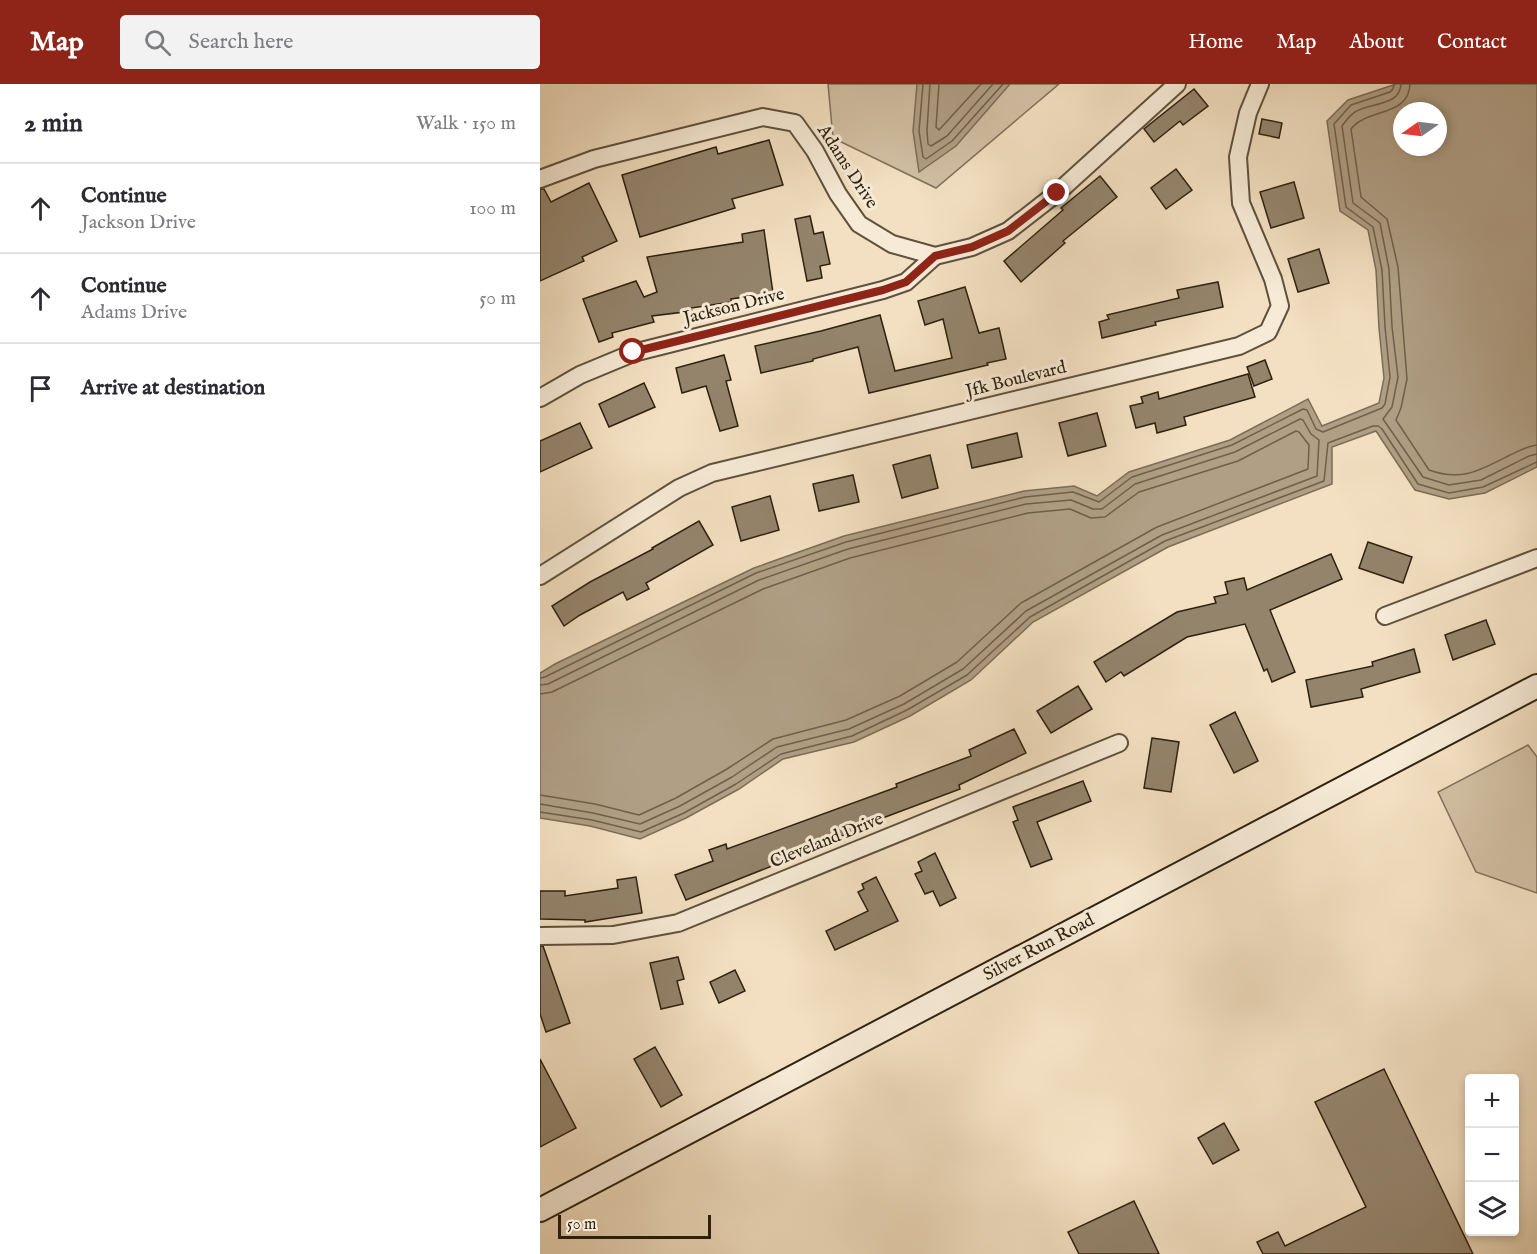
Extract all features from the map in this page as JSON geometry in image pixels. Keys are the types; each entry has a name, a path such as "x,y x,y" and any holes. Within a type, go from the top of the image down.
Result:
{"main road":[{"name":"Silver Run Road","path":"540,1210 1537,686"}],"street":[{"name":"Adams Drive","path":"540,179 594,159 763,117 795,123 815,151 838,194 859,224 892,244 935,256 972,247 1008,231 1057,193 1177,84"},
{"name":"Jfk Boulevard","path":"540,576 679,489 712,473 1239,346 1268,332 1280,306 1273,279 1241,203 1238,157 1248,112 1260,84"},
{"name":"Jackson Drive","path":"540,398 580,375 633,352 883,290 906,282 935,256"},
{"path":"1385,616 1537,558"},
{"name":"Cleveland Drive","path":"540,936 613,935 678,923 1119,743"}],"shaded area":[{"path":"828,84 1059,84 936,188 833,138"},
{"path":"1528,745 1537,757 1537,893 1476,872 1438,792"}],"water":[{"path":"917,84 1010,84 956,146 919,172 913,131"},
{"path":"1396,84 1537,84 1537,467 1485,493 1449,499 1415,490 1376,431 1332,447 1332,484 1168,547 1033,622 971,680 910,716 854,742 783,759 739,789 686,818 640,839 590,826 540,818 540,673 555,664 754,568 844,536 1024,491 1074,486 1097,496 1129,472 1230,440 1308,399 1322,426 1379,403 1384,378 1376,270 1368,230 1340,211 1327,121 1348,100"}],"building":[{"path":"1194,89 1208,106 1183,125 1180,121 1154,142 1144,129"},
{"path":"1262,119 1282,123 1279,138 1259,134"},
{"path":"769,140 783,185 732,199 735,208 640,237 622,175 716,147 718,154"},
{"path":"1176,169 1192,190 1166,209 1151,188"},
{"path":"1100,176 1117,197 1063,241 1065,243 1021,282 1004,261 1063,210 1061,208"},
{"path":"1294,182 1304,218 1271,228 1260,192"},
{"path":"589,183 617,241 582,257 584,261 540,281 540,189 544,189 551,202"},
{"path":"810,216 814,234 823,232 830,264 820,266 822,278 807,281 795,219"},
{"path":"764,230 773,293 731,299 731,302 691,308 692,311 652,316 654,322 612,333 613,337 599,342 583,299 636,281 644,297 657,292 647,257 743,242 742,234"},
{"path":"1319,249 1329,283 1298,292 1288,259"},
{"path":"1218,282 1223,307 1155,322 1156,325 1102,338 1099,322 1109,319 1107,315 1179,298 1177,290"},
{"path":"965,287 979,333 999,328 1006,359 869,393 858,347 813,359 813,361 761,373 755,346 880,315 895,371 952,358 943,319 925,325 918,301"},
{"path":"724,355 731,380 726,381 738,426 720,431 706,386 682,393 676,368"},
{"path":"1265,360 1272,379 1254,386 1247,367"},
{"path":"1248,374 1255,397 1184,417 1186,425 1157,433 1155,423 1136,428 1130,406 1143,403 1141,397 1158,392 1159,399"},
{"path":"644,383 655,407 609,427 599,404"},
{"path":"1097,413 1106,446 1068,456 1059,423"},
{"path":"580,423 592,448 540,472 540,441"},
{"path":"1017,433 1022,457 972,468 967,445"},
{"path":"930,455 938,488 902,498 893,465"},
{"path":"853,475 859,502 819,511 813,484"},
{"path":"770,496 779,530 741,541 732,507"},
{"path":"699,521 713,545 646,583 649,589 627,600 623,592 564,626 552,606"},
{"path":"1368,542 1412,557 1403,583 1359,568"},
{"path":"1331,554 1342,579 1270,610 1295,672 1272,682 1267,669 1264,671 1245,624 1187,637 1124,676 1121,672 1106,682 1094,662 1177,612 1216,603 1214,597 1228,594 1225,582 1244,578 1247,590"},
{"path":"1486,620 1495,644 1453,660 1445,635"},
{"path":"1414,649 1420,672 1361,689 1363,697 1311,707 1306,680 1373,666 1372,662"},
{"path":"1078,686 1092,709 1051,733 1037,711"},
{"path":"1235,712 1258,761 1234,773 1210,725"},
{"path":"1014,729 1026,753 959,785 960,789 880,819 881,822 799,851 800,854 777,864 686,900 675,875 713,861 709,850 726,844 727,849 897,787 896,784 971,756 969,750"},
{"path":"1152,738 1179,742 1171,792 1144,788"},
{"path":"1083,781 1091,801 1037,822 1052,859 1031,867 1013,822 1018,820 1013,807"},
{"path":"935,853 956,898 940,906 933,891 925,894 915,874 922,871 918,862"},
{"path":"636,877 642,913 585,922 585,920 540,919 540,891 565,891 565,896 618,888 617,880"},
{"path":"876,877 898,921 835,950 826,931 868,911 858,892 864,889 862,884"},
{"path":"540,946 543,946 570,1023 546,1032 540,1014"},
{"path":"678,957 684,979 677,981 683,1004 661,1009 650,963"},
{"path":"735,970 745,991 719,1003 710,982"},
{"path":"655,1047 682,1095 661,1107 634,1059"},
{"path":"540,1059 576,1128 540,1147"},
{"path":"1384,1069 1473,1254 1263,1254 1257,1242 1278,1232 1285,1246 1366,1207 1315,1102"},
{"path":"1224,1123 1239,1150 1213,1164 1198,1138"},
{"path":"1134,1201 1159,1254 1079,1254 1068,1232"}],"route":[{"path":"633,352 883,290 906,282 935,256 972,247 1008,231 1057,193"}]}
